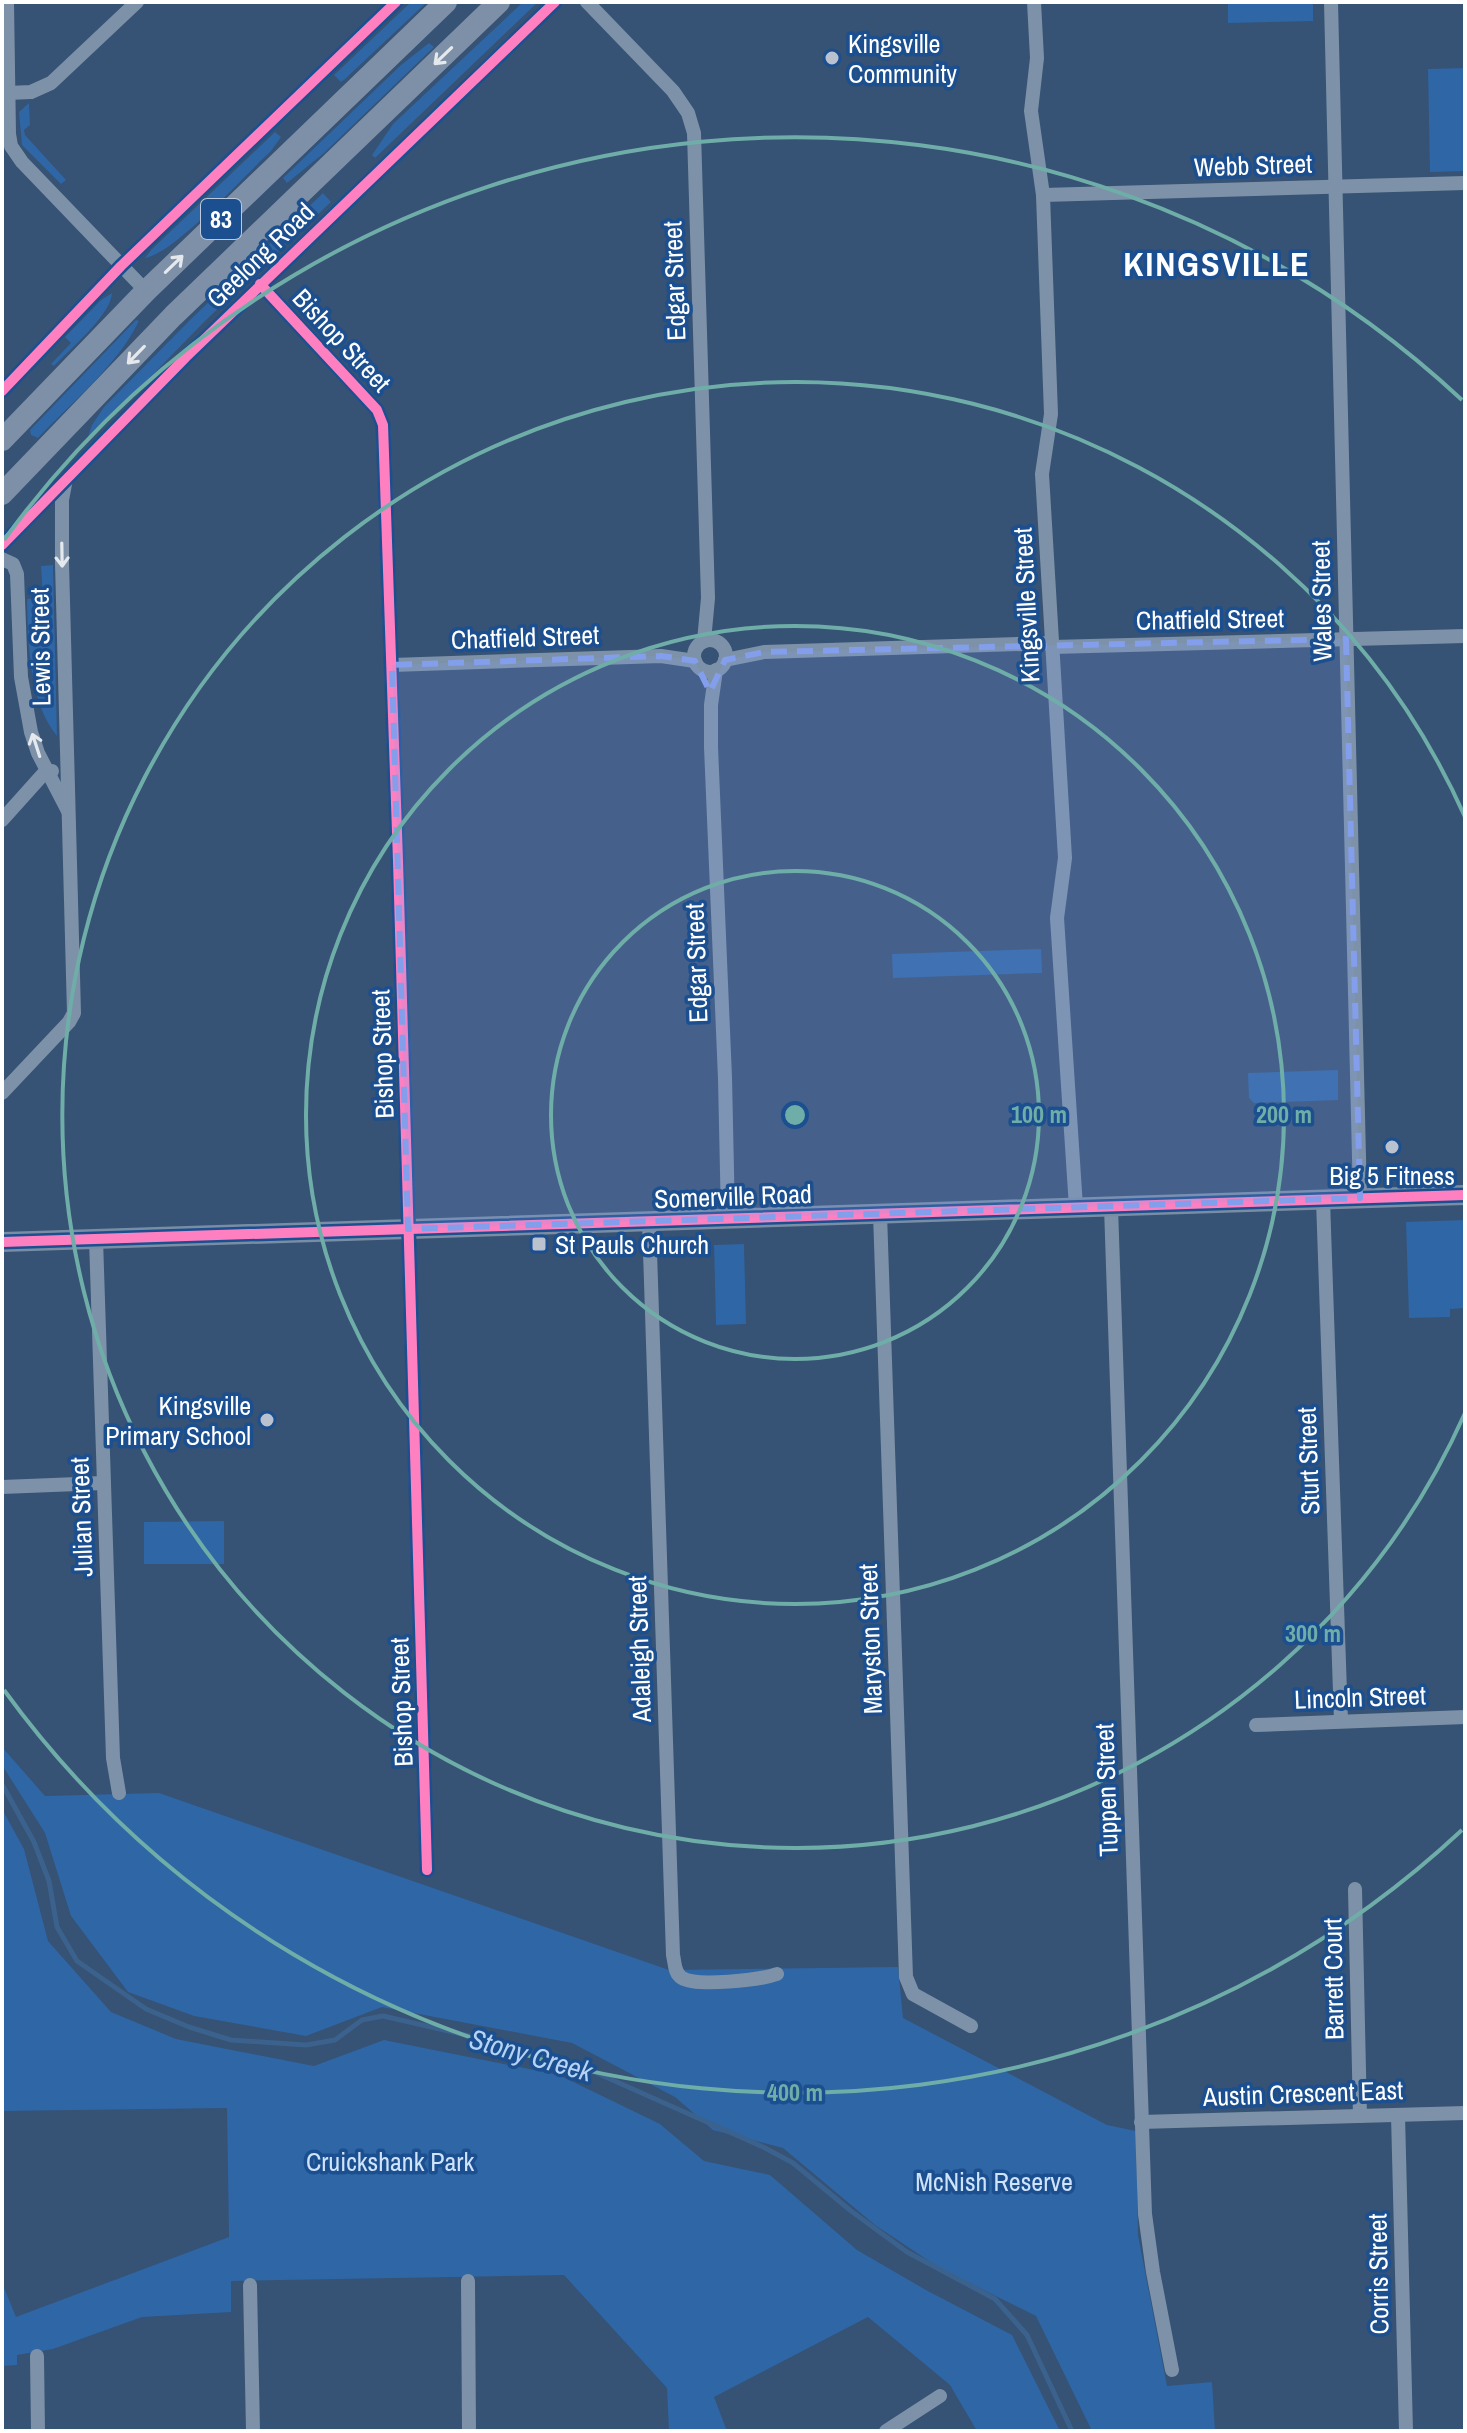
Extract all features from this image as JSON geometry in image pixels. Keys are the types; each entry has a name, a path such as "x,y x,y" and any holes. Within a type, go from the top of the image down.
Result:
{"highway":[{"name":"Geelong Road","path":"2,440 146,291 446,2"},
{"name":"Geelong Road","path":"2,494 173,316 499,2"},
{"path":"146,291 173,316"}],"main road":[{"name":"Somerville Road","path":"2,1242 1465,1195"}],"street":[{"path":"7,2 6,134 11,146 17,157 146,291"},
{"path":"8,93 31,92 51,83 137,2"},
{"path":"2,391 121,266 396,2"},
{"name":"Geelong Road","path":"2,545 260,284 555,2"},
{"name":"Edgar Street","path":"587,2 677,96 688,113 694,133 728,1218"},
{"name":"Kingsville Street","path":"1034,2 1037,58 1031,111 1043,195 1051,420 1042,474 1065,864 1057,918 1076,1207"},
{"name":"Wales Street","path":"1331,2 1360,1198"},
{"name":"Webb Street","path":"1043,195 1465,183"},
{"name":"Bishop Street","path":"260,284 380,415 383,429 427,1870"},
{"name":"Lewis Street","path":"2,1093 71,1019 75,1005 62,521 63,487 67,478"},
{"name":"Lewis Street","path":"2,559 11,562 17,572 21,677 35,745 70,815"},
{"name":"Chatfield Street","path":"392,665 764,652 1465,636"},
{"path":"2,820 46,771 68,771"},
{"name":"Sturt Street","path":"1323,1200 1341,1721"},
{"name":"Tuppen Street","path":"1111,1207 1146,2232 1172,2370"},
{"name":"Maryston Street","path":"880,1214 906,1977 913,1994 971,2026"},
{"name":"Adaleigh Street","path":"649,1221 676,1972 685,1979 700,1981 763,1979 777,1974"},
{"name":"Julian Street","path":"96,1239 113,1758 119,1793"},
{"path":"2,1487 103,1483"},
{"name":"Lincoln Street","path":"1256,1725 1465,1717"},
{"name":"Barrett Court","path":"1355,1889 1360,2116"},
{"name":"Austin Crescent East","path":"1141,2122 1465,2113"},
{"name":"Corris Street","path":"1398,2115 1406,2431"},
{"path":"468,2281 469,2431"},
{"path":"250,2285 253,2431"},
{"path":"37,2356 38,2431"},
{"path":"886,2431 940,2396"}],"highlighted area":[{"path":"1346,639 1360,1198 408,1229 392,665 661,656 695,661 710,692 725,660 764,652"}],"green space":[{"path":"411,2 427,2 341,82 334,75"},
{"path":"523,2 538,2 375,158 372,155 393,124"},
{"path":"1228,2 1313,2 1313,21 1228,23"},
{"path":"429,43 434,47 324,153 287,183 283,178 401,65"},
{"path":"1465,68 1465,171 1430,172 1428,69"},
{"path":"29,103 30,125 24,130 25,135 66,180 61,184 22,145 19,112"},
{"path":"275,132 281,137 271,151 228,194 174,243 145,258 152,249"},
{"path":"323,193 331,202 206,320 86,443 92,425 104,407"},
{"path":"112,293 110,302 97,321 54,366 51,364 71,343 65,337 101,300"},
{"path":"136,320 139,321 130,337 93,383 38,438 31,435 30,430"},
{"path":"53,565 57,736 35,689 27,599 43,598 41,566"},
{"path":"1041,949 1042,973 893,978 892,954"},
{"path":"1338,1070 1338,1100 1254,1103 1249,1098 1248,1073"},
{"path":"1465,1220 1465,1308 1450,1309 1450,1317 1409,1318 1406,1222"},
{"path":"744,1244 746,1324 716,1325 714,1245"},
{"path":"224,1521 224,1564 144,1564 144,1522"},
{"name":"McNish Reserve","path":"2,1747 45,1796 159,1793 669,1970 898,1967 903,2018 1107,2125 1136,2131 1138,2235 1167,2386 1212,2382 1215,2431 1092,2431 1036,2316 941,2269 875,2225 783,2148 713,2130 675,2097 572,2043 382,2007 306,2036 194,2016 128,1992 71,1916 45,1833 2,1765"},
{"name":"Cruickshank Park","path":"2,1809 24,1849 48,1941 111,2012 176,2039 314,2066 384,2040 559,2075 660,2124 704,2161 770,2175 857,2250 1012,2335 1060,2431 977,2431 950,2385 868,2317 714,2397 727,2431 669,2431 667,2388 564,2275 231,2281 231,2312 142,2317 53,2349 17,2355 17,2365 2,2366 2,2283 16,2317 229,2237 227,2108 2,2111"}],"waterway":[{"name":"Stony Creek","path":"2,1784 34,1842 49,1881 57,1927 77,1961 146,2009 231,2040 306,2045 335,2040 362,2020 383,2016 581,2066 763,2147 793,2163 907,2252 995,2299 1027,2335 1072,2431"}],"cycle path":[{"path":"2,391 121,266 396,2"},
{"path":"2,545 186,357 555,2"},
{"path":"260,284 377,410 383,425 427,1870"},
{"path":"2,1242 1465,1195"}],"place":[{"name":"Kingsville Community","path":"832,58"},
{"name":"Big 5 Fitness","path":"1392,1147"},
{"name":"St Pauls Church","path":"539,1244"},
{"name":"Kingsville Primary School","path":"267,1420"}],"district":[{"name":"KINGSVILLE","path":"1217,264"}]}
